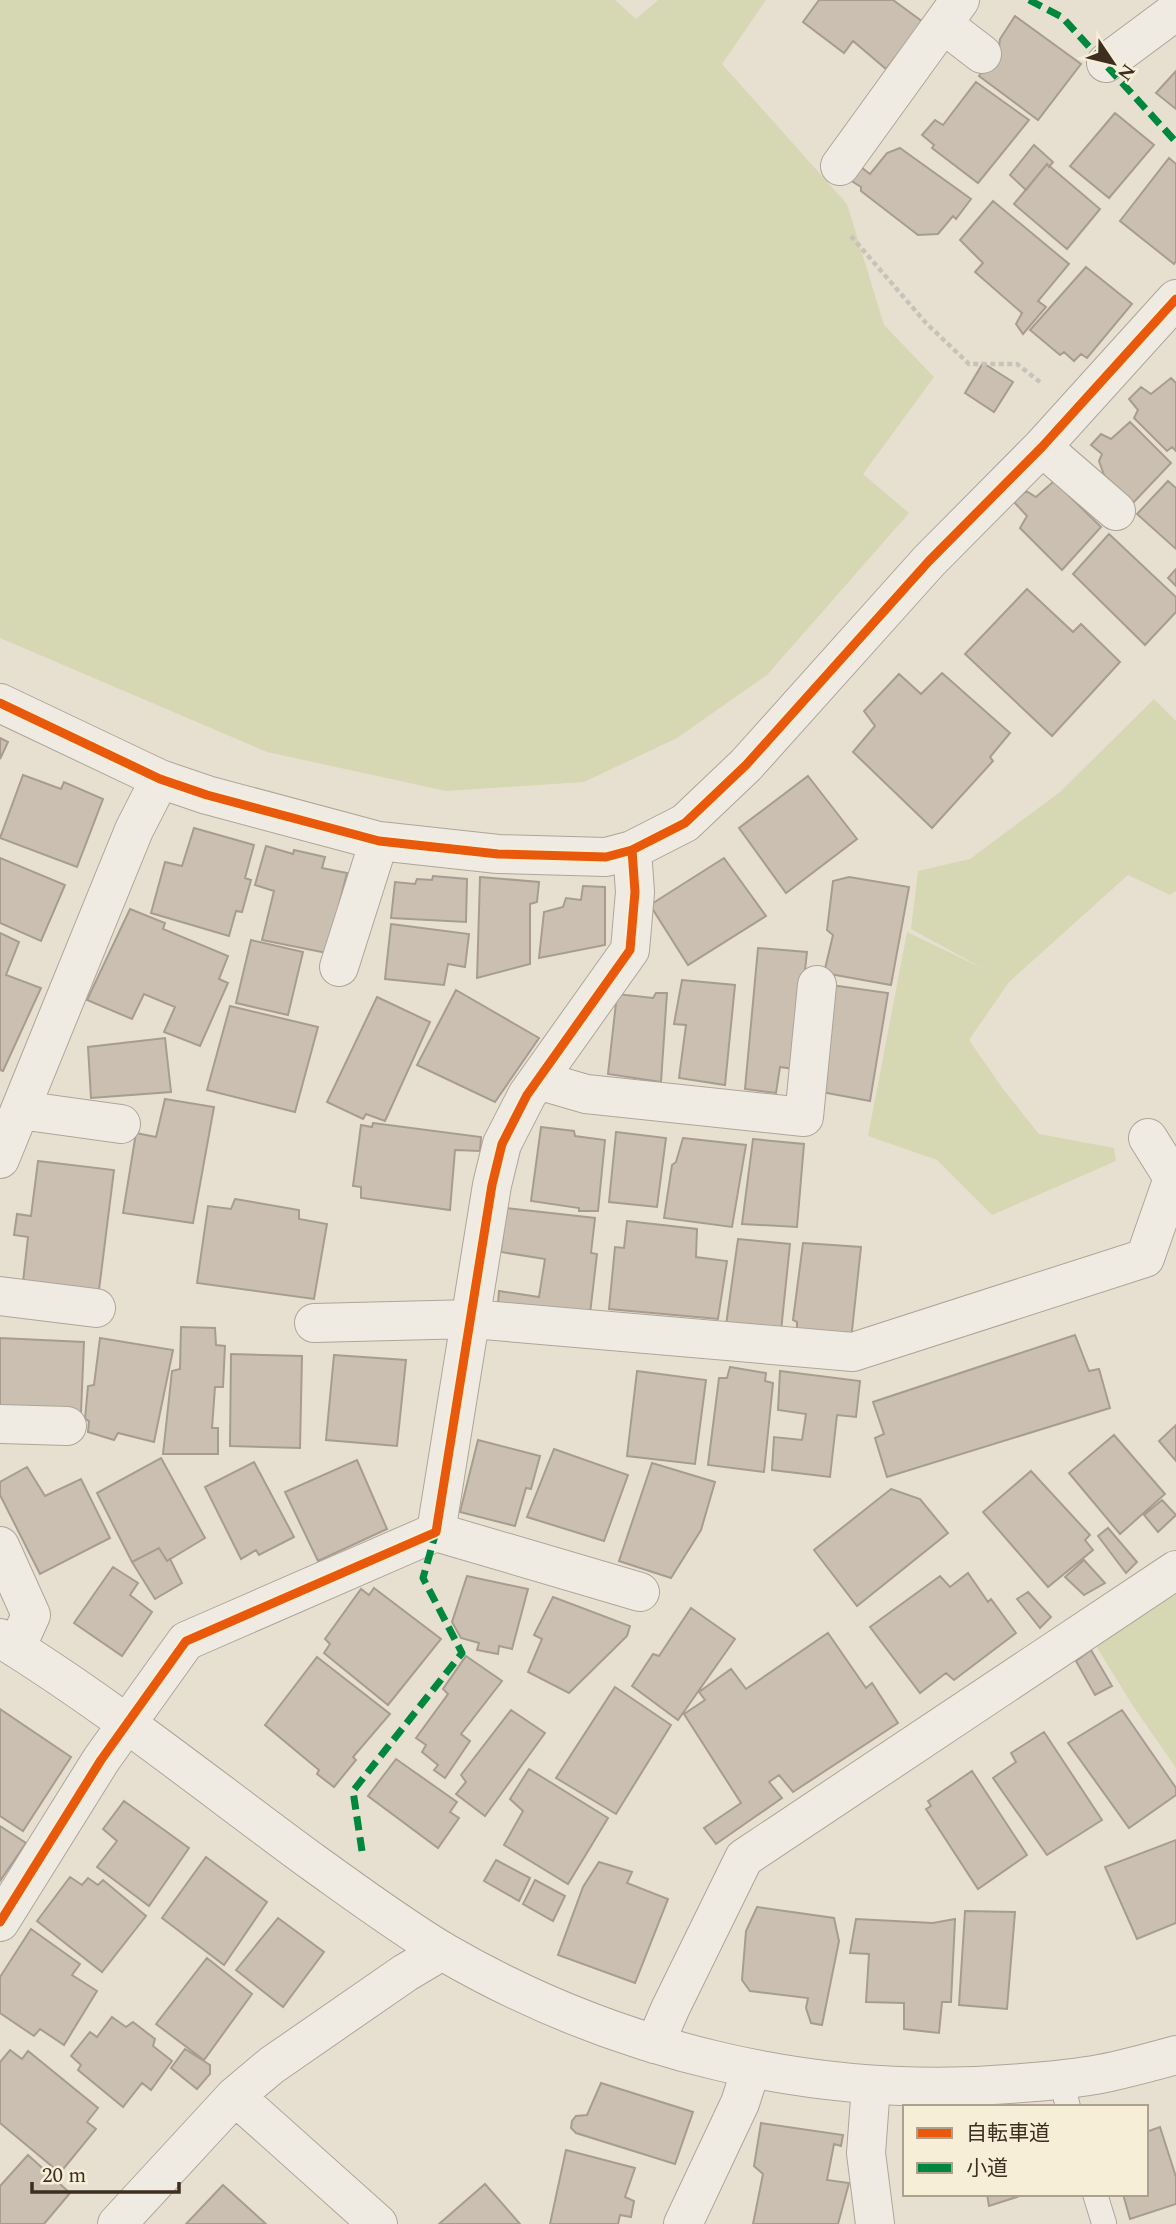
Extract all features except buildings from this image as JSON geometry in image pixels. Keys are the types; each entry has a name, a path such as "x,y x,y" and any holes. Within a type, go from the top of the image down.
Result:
{"street":[{"path":"1106,63 1176,11"},
{"path":"840,166 951,12 982,54"},
{"path":"0,703 160,779 207,795 379,841 525,855 606,858 632,850 685,823 746,765 929,561 1042,447 1176,299"},
{"path":"1042,447 1116,512"},
{"path":"0,1159 134,830 160,779"},
{"path":"340,967 379,841"},
{"path":"436,1532 492,1185 502,1144 527,1095 630,950 635,892 632,850"},
{"path":"538,1080 586,1094 804,1117 817,985"},
{"path":"20,1110 121,1124"},
{"path":"314,1323 472,1320 853,1352 1145,1258 1173,1178 1148,1138"},
{"path":"0,1296 96,1308"},
{"path":"0,1424 67,1426"},
{"path":"0,1922 101,1760 186,1641 436,1532 640,1592"},
{"path":"0,1546 32,1615 8,1643 128,1724 367,1901 442,1951 548,2004 655,2044 751,2069 809,2080 871,2086 1065,2093 1098,2074 1176,2055"},
{"path":"655,2044 744,1858 1176,1570"},
{"path":"117,2224 235,2096 271,2065 405,1973 442,1951"},
{"path":"683,2224 740,2103 751,2069"},
{"path":"871,2086 866,2153 875,2224"},
{"path":"235,2096 378,2224"}],"lane":[{"path":"1096,2196 1104,2222"}],"path":[{"path":"851,236 926,323 969,364 1017,364 1049,389"}],"green space":[{"path":"0,0 615,0 636,19 658,0 766,0 722,64 847,204 884,325 934,377 863,474 909,513 767,675 677,738 584,782 446,791 267,752 0,638"},
{"path":"1154,699 1176,721 1176,891 1170,895 1128,875 1009,982 969,1040 1039,1134 1114,1148 1116,1161 992,1215 937,1160 868,1136 907,932 984,969 911,929 918,871 970,859 1060,792"},
{"path":"1176,1594 1176,1768 1096,1646"}],"marked path":[{"path":"1029,0 1062,17 1176,142"},
{"path":"362,1851 353,1791 462,1653 423,1578 436,1532"}],"cycle path":[{"path":"0,703 160,779 207,795 379,841 498,854 606,857 632,850 685,823 746,765 929,561 1042,447 1176,299"},
{"path":"0,1922 101,1760 186,1641 436,1532 492,1185 502,1144 527,1095 630,950 635,892 632,850"}]}
